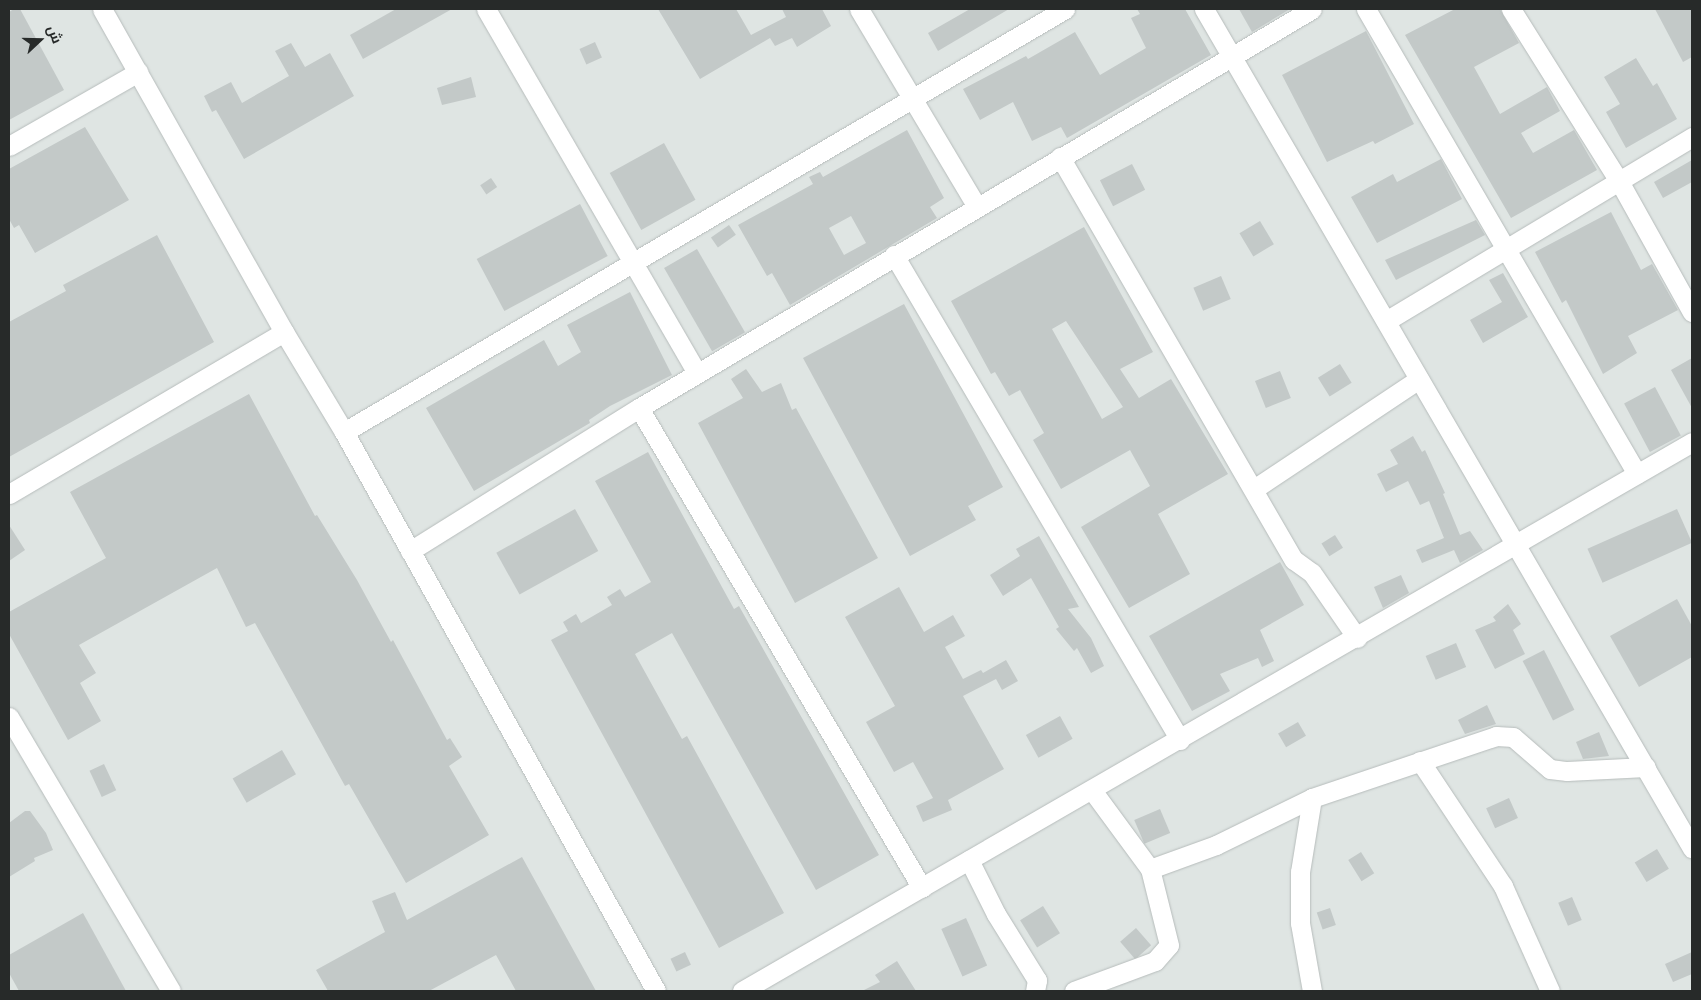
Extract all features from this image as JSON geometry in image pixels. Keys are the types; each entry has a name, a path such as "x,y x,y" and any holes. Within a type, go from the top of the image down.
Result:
{"street":[{"path":"102,9 284,332 344,432 656,991"},
{"path":"486,9 696,373"},
{"path":"859,9 976,205"},
{"path":"344,432 1065,9"},
{"path":"1204,9 1386,321 1514,546 1646,767 1692,848"},
{"path":"410,552 696,373 976,205 1312,9"},
{"path":"1366,9 1637,474"},
{"path":"1511,9 1619,181 1692,312"},
{"path":"9,146 138,72"},
{"path":"1386,321 1692,137"},
{"path":"1060,157 1294,560 1312,574 1357,638"},
{"path":"894,255 1180,740"},
{"path":"9,494 284,332"},
{"path":"1254,490 1419,379"},
{"path":"639,408 922,888"},
{"path":"742,991 1357,638 1692,442"},
{"path":"9,717 171,991"},
{"path":"1150,869 1216,845 1312,798 1496,736 1513,738 1550,769 1567,771 1646,767"},
{"path":"1420,761 1503,886 1550,991"},
{"path":"1074,991 1155,961 1169,945 1150,869 1092,790"},
{"path":"1312,798 1300,872 1300,923 1312,991"},
{"path":"969,860 996,914 1038,980 1035,991"}],"building":[{"path":"14,9 20,9 64,90 9,120 9,12"},
{"path":"396,9 452,9 363,59 350,35"},
{"path":"658,9 736,9 751,35 786,17 782,9 822,9 831,26 797,47 792,38 775,46 770,38 700,79"},
{"path":"970,9 1009,9 938,51 928,33"},
{"path":"1137,9 1185,9 1211,55 1067,138 1061,127 1032,141 1013,102 980,120 963,89 1026,56 1028,59 1075,32 1100,75 1146,48 1131,18 1140,14"},
{"path":"1239,9 1290,9 1252,32"},
{"path":"1455,9 1500,9 1519,43 1474,67 1500,114 1547,87 1560,111 1521,133 1533,153 1574,130 1597,170 1511,218 1405,35"},
{"path":"1655,9 1692,9 1692,57 1683,62"},
{"path":"1366,31 1414,124 1375,144 1373,141 1327,162 1282,75"},
{"path":"595,42 602,58 586,64 579,49"},
{"path":"291,43 305,67 330,53 354,96 244,159 216,110 212,112 204,96 231,82 242,103 289,76 275,51"},
{"path":"1636,58 1653,86 1657,83 1677,119 1626,148 1606,112 1620,104 1604,77"},
{"path":"471,77 476,97 442,105 437,88"},
{"path":"85,127 129,200 35,253 19,225 14,228 9,219 9,169"},
{"path":"907,130 944,198 930,207 937,218 790,305 772,273 767,276 738,225 813,184 809,177 820,172 823,177","holes":["851,216 866,243 844,255 829,228"]},
{"path":"664,143 696,200 641,230 610,173"},
{"path":"1441,159 1462,199 1377,243 1351,197 1393,174 1397,182"},
{"path":"1692,160 1692,182 1663,198 1654,182"},
{"path":"1132,164 1145,190 1113,206 1100,180"},
{"path":"491,178 497,187 486,194 480,185"},
{"path":"580,204 608,256 504,311 477,259"},
{"path":"1611,212 1641,270 1652,264 1678,310 1628,336 1637,353 1603,374 1566,300 1562,303 1535,252"},
{"path":"1476,220 1485,235 1396,280 1385,260"},
{"path":"1260,221 1274,244 1253,257 1239,233"},
{"path":"729,225 736,235 718,247 711,238"},
{"path":"1084,227 1153,352 1120,369 1139,398 1171,379 1228,474 1158,514 1190,574 1129,608 1081,527 1150,486 1130,450 1061,489 1033,440 1044,433 1020,390 1009,396 995,372 991,374 951,301","holes":["1066,321 1123,407 1102,419 1052,329"]},
{"path":"157,235 214,342 9,457 9,322 66,291 63,285"},
{"path":"697,249 745,332 712,351 664,268"},
{"path":"1503,273 1528,317 1483,343 1470,320 1502,302 1489,280"},
{"path":"1221,276 1231,299 1203,311 1193,288"},
{"path":"630,292 672,375 610,406 589,420 590,423 474,491 426,408 544,340 558,366 581,352 567,325"},
{"path":"904,304 1003,487 968,506 976,520 910,556 803,358"},
{"path":"1692,358 1692,408 1671,370"},
{"path":"1340,364 1352,383 1330,396 1318,378"},
{"path":"746,369 762,392 781,383 792,410 796,408 878,558 795,603 698,423 743,398 731,379"},
{"path":"1280,371 1291,398 1266,408 1255,381"},
{"path":"1655,387 1681,436 1650,452 1624,403"},
{"path":"249,394 315,516 317,515 357,580 391,642 393,640 447,740 450,738 462,757 449,766 489,835 406,883 349,784 345,786 255,623 246,627 217,568 79,645 96,673 80,683 101,721 68,740 9,634 9,612 106,558 70,492"},
{"path":"1413,436 1422,452 1425,450 1445,493 1443,494 1460,535 1470,531 1483,550 1460,563 1454,550 1422,563 1416,550 1444,538 1429,501 1420,505 1408,481 1386,492 1377,474 1398,464 1390,450"},
{"path":"648,452 734,609 739,606 879,855 816,890 672,633 635,654 682,739 687,736 784,913 719,948 551,640 568,631 563,622 576,614 581,623 612,605 607,597 620,589 625,597 651,582 595,481"},
{"path":"575,509 598,551 520,595 496,553"},
{"path":"1677,509 1692,543 1603,583 1587,549"},
{"path":"9,525 25,550 9,561"},
{"path":"1335,535 1343,548 1329,556 1321,543"},
{"path":"1039,536 1079,607 1068,609 1091,638 1104,666 1091,673 1077,648 1074,651 1056,629 1059,627 1031,578 1003,596 990,575 1020,556 1016,549"},
{"path":"1280,562 1304,605 1260,630 1274,661 1262,667 1258,658 1220,674 1230,691 1192,711 1149,636"},
{"path":"1401,575 1409,593 1383,608 1374,587"},
{"path":"899,587 924,632 953,615 965,636 945,647 963,679 981,670 983,673 1006,660 1018,681 1002,690 996,679 963,696 1004,769 948,800 952,810 923,822 916,806 933,798 913,762 894,772 866,722 895,706 845,617"},
{"path":"1677,599 1692,626 1692,657 1639,687 1610,636"},
{"path":"1508,604 1521,624 1513,630 1525,654 1495,669 1475,630 1496,621 1493,617"},
{"path":"1456,643 1466,667 1436,680 1426,656"},
{"path":"1544,650 1574,710 1553,721 1523,661"},
{"path":"1487,705 1496,724 1465,734 1458,720"},
{"path":"1060,716 1073,739 1038,758 1026,735"},
{"path":"1298,722 1306,736 1286,747 1278,734"},
{"path":"1599,732 1609,756 1583,759 1576,742"},
{"path":"282,750 296,774 247,803 233,778"},
{"path":"104,764 116,790 102,797 89,771"},
{"path":"1509,798 1518,818 1495,828 1486,808"},
{"path":"1160,809 1170,833 1144,844 1134,820"},
{"path":"25,811 30,811 46,833 53,850 34,858 35,861 9,877 9,823"},
{"path":"1657,849 1669,869 1647,882 1635,862"},
{"path":"1361,852 1374,873 1362,881 1348,860"},
{"path":"522,857 596,991 516,991 496,955 429,991 328,991 316,970 385,932 372,901 395,892 407,920"},
{"path":"1572,897 1582,920 1568,926 1558,903"},
{"path":"1043,906 1060,933 1037,947 1020,920"},
{"path":"1330,908 1336,925 1323,930 1317,913"},
{"path":"83,913 126,991 19,991 9,973 9,955"},
{"path":"966,918 987,966 962,976 941,929"},
{"path":"1136,928 1151,945 1135,959 1120,942"},
{"path":"685,952 691,965 676,971 670,959"},
{"path":"1692,952 1692,974 1673,982 1665,964"},
{"path":"897,961 916,991 862,991 880,982 875,975"}]}
